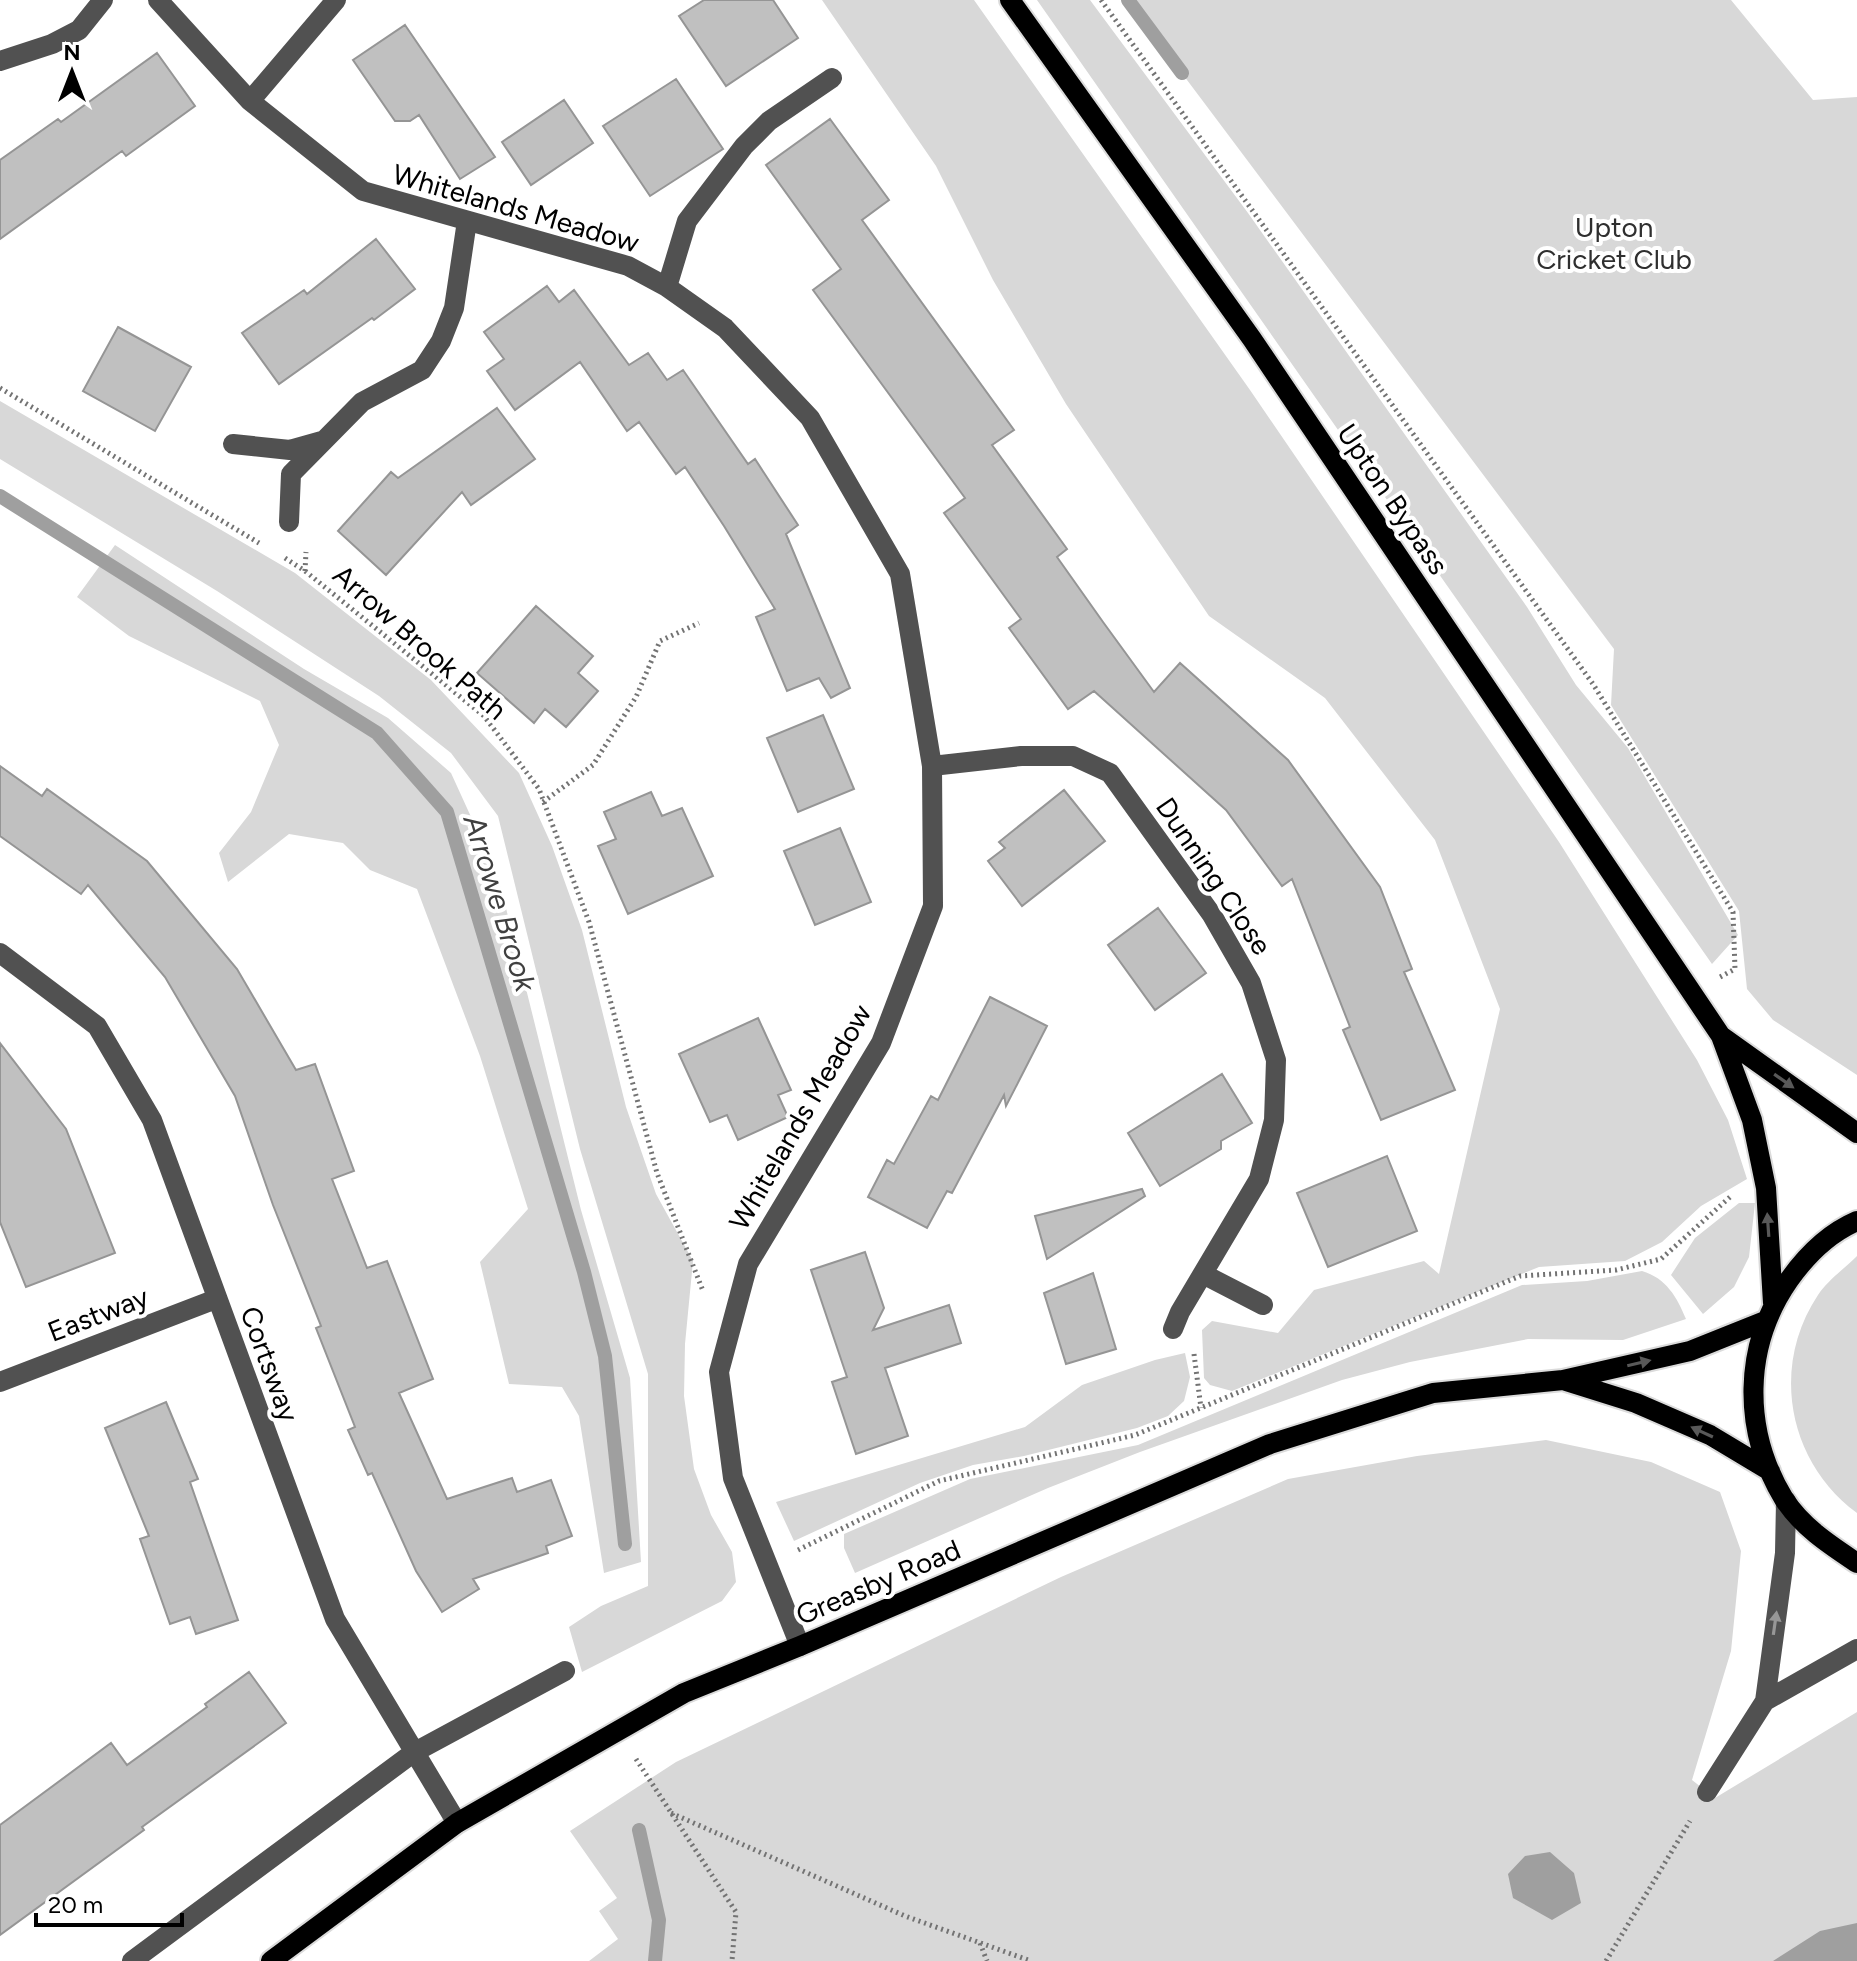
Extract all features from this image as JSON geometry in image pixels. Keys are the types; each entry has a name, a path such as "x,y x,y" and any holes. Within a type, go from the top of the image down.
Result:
{"main road":[{"name":"Upton Bypass","path":"1010,0 1252,339 1721,1036 1752,1120 1766,1188 1769,1312"},
{"name":"Upton Bypass","path":"1721,1036 1857,1133"},
{"path":"1857,1221 1842,1227 1803,1261 1769,1312 1755,1358 1752,1397 1757,1435 1770,1471 1786,1501 1821,1539 1857,1563"},
{"name":"Greasby Road","path":"271,1961 457,1823 684,1693 1270,1444 1433,1393 1563,1380 1690,1351 1769,1312"},
{"name":"Greasby Road","path":"1563,1380 1636,1403 1710,1435 1770,1471"}],"street":[{"path":"0,61 52,44 79,30 103,0"},
{"name":"Whitelands Meadow","path":"158,0 250,101 363,191 628,266 667,287 725,328 810,418 900,574 932,766 933,906 881,1043 748,1264 719,1372 733,1478 800,1646"},
{"path":"250,101 336,0"},
{"path":"667,287 687,221 744,146 769,121 832,78"},
{"path":"289,522 291,474 362,402 422,370 441,341 454,308 467,221"},
{"path":"233,444 290,450 326,440"},
{"name":"Dunning Close","path":"932,766 1021,756 1073,756 1110,773 1212,915 1251,983 1276,1060 1274,1120 1259,1179 1173,1329"},
{"name":"Cortsway","path":"0,953 97,1026 152,1120 335,1619 457,1823"},
{"path":"1203,1274 1263,1305"},
{"name":"Eastway","path":"0,1382 216,1299"},
{"path":"1707,1792 1765,1701 1785,1553 1786,1501"},
{"path":"1765,1701 1857,1649"},
{"path":"132,1961 413,1753 565,1671"}],"path":[{"path":"1101,0 1593,684 1733,912 1735,969 1692,994"},
{"path":"0,388 265,547"},
{"name":"Arrow Brook Path","path":"279,555 305,571 484,716 539,789 589,922 657,1173 725,1347"},
{"path":"543,802 593,765 636,697 660,641 699,623"},
{"path":"768,1565 939,1481 1135,1435 1520,1276 1616,1270 1661,1259 1732,1195 1766,1188"},
{"path":"618,1732 736,1912 732,1961"},
{"path":"1606,1961 1707,1792"},
{"path":"671,1813 905,1916 1031,1961"},
{"path":"980,1942 987,1961"}],"green space":[{"path":"822,0 974,0 1250,390 1559,842 1697,1060 1728,1120 1747,1179 1701,1206 1662,1242 1625,1261 1539,1267 1232,1391 1210,1385 1204,1378 1202,1330 1212,1321 1278,1333 1314,1290 1424,1261 1439,1274 1500,1009 1435,840 1325,698 1209,616 1066,404 993,280 936,166"},
{"path":"1037,0 1090,0 1248,213 1527,607 1576,685 1628,748 1738,935 1712,964"},
{"name":"Upton Cricket Club","path":"1127,0 1731,0 1813,100 1857,97 1857,1075 1773,1020 1747,989 1739,911 1611,705 1614,649"},
{"path":"0,401 295,573 431,680 519,773 552,846 582,930 626,1107 656,1194 693,1261 685,1344 684,1396 694,1469 711,1515 732,1552 736,1582 722,1601 582,1672 569,1627 601,1606 648,1586 648,1374 580,1149 498,816 451,753 379,696 217,591 0,459"},
{"path":"115,545 304,669 388,718 451,773 498,876 581,1210 630,1378 641,1562 604,1573 579,1416 562,1387 509,1384 480,1262 528,1209 480,1056 417,889 370,870 343,843 289,834 228,882 219,853 251,812 279,745 260,701 129,636 77,597"},
{"path":"1739,1203 1755,1203 1749,1257 1734,1287 1703,1314 1671,1275 1695,1238"},
{"path":"1857,1256 1857,1513 1834,1492 1815,1468 1802,1441 1794,1412 1791,1382 1794,1352 1803,1323 1822,1290"},
{"path":"1642,1271 1658,1278 1670,1289 1686,1319 1623,1340 1528,1339 1410,1362 1342,1380 1048,1488 855,1573 844,1548 844,1534 970,1479 1138,1445 1522,1285 1587,1281"},
{"path":"1185,1353 1190,1377 1184,1401 1168,1416 1137,1428 1024,1456 973,1465 920,1483 794,1541 776,1502 1025,1427 1082,1385"},
{"path":"1546,1440 1651,1462 1720,1492 1741,1551 1731,1651 1692,1780 1715,1798 1857,1712 1857,1961 589,1961 618,1939 599,1911 617,1898 570,1831 676,1762 1061,1577 1288,1479 1417,1456"}],"shaded area":[{"path":"1550,1852 1574,1873 1581,1903 1552,1920 1513,1898 1508,1874 1525,1856"},
{"path":"1857,1923 1857,1961 1773,1961 1820,1931"}],"building":[{"path":"704,0 773,0 798,38 726,86 679,16"},
{"path":"405,25 495,157 460,179 419,115 410,121 395,121 353,60"},
{"path":"157,53 195,106 126,156 122,151 0,239 0,160 58,119 61,122"},
{"path":"676,79 723,149 650,196 603,126"},
{"path":"564,100 593,143 531,185 502,142"},
{"path":"830,119 889,200 862,220 1014,430 992,445 1067,549 1057,557 1103,622 1154,692 1180,663 1288,760 1380,887 1412,969 1404,972 1455,1090 1381,1120 1343,1030 1350,1027 1292,879 1282,886 1226,810 1094,691 1068,709 1009,628 1021,619 944,513 965,498 813,290 841,269 766,165"},
{"path":"376,239 415,289 279,384 242,333 304,290 307,294"},
{"path":"547,286 559,302 574,290 629,365 648,353 667,380 683,370 748,464 755,459 798,525 786,534 850,688 831,698 819,678 787,691 756,617 775,609 724,526 685,467 676,474 639,422 627,431 580,362 515,410 487,371 504,359 484,332"},
{"path":"118,327 191,367 155,431 83,391"},
{"path":"497,408 535,459 471,505 462,492 386,575 338,531 391,472 398,478"},
{"path":"536,606 593,656 578,673 598,691 566,727 545,709 534,723 477,673"},
{"path":"823,715 854,789 798,812 767,738"},
{"path":"0,766 42,796 47,789 147,861 237,969 296,1070 315,1064 354,1171 332,1179 367,1268 387,1261 433,1379 399,1393 447,1499 512,1478 517,1492 551,1480 572,1536 546,1546 548,1553 473,1579 479,1589 442,1612 416,1571 372,1473 368,1475 348,1430 355,1427 316,1328 321,1326 273,1205 235,1096 165,977 88,885 81,894 0,836"},
{"path":"1064,790 1105,841 1022,906 988,861 1005,848 999,842"},
{"path":"651,792 662,816 682,808 713,876 628,914 598,846 616,839 604,812"},
{"path":"840,828 871,902 815,925 784,851"},
{"path":"1158,908 1206,973 1155,1010 1108,945"},
{"path":"990,997 1047,1026 1006,1106 1004,1095 952,1193 947,1191 927,1228 868,1197 887,1160 894,1164 931,1096 938,1100"},
{"path":"758,1018 791,1090 778,1095 788,1117 738,1140 727,1115 710,1122 679,1054"},
{"path":"0,1043 66,1129 115,1253 26,1287 0,1222"},
{"path":"1222,1074 1252,1123 1221,1141 1221,1149 1160,1186 1128,1133"},
{"path":"1387,1156 1417,1231 1328,1267 1297,1193"},
{"path":"1142,1189 1145,1196 1047,1259 1035,1216"},
{"path":"865,1252 884,1308 873,1330 949,1305 961,1343 885,1368 908,1436 856,1454 832,1382 847,1377 811,1270"},
{"path":"1093,1273 1116,1349 1066,1364 1044,1293"},
{"path":"166,1402 198,1479 190,1482 238,1620 196,1634 190,1617 170,1624 140,1539 149,1536 105,1428"},
{"path":"249,1672 286,1723 0,1935 0,1825 111,1743 127,1765"}],"waterway":[{"path":"1128,0 1182,73"},
{"name":"Arrowe Brook","path":"0,496 377,733 447,812 584,1272 605,1356 625,1544"},
{"name":"Arrowe Brook","path":"639,1830 659,1920 655,1961"}]}
